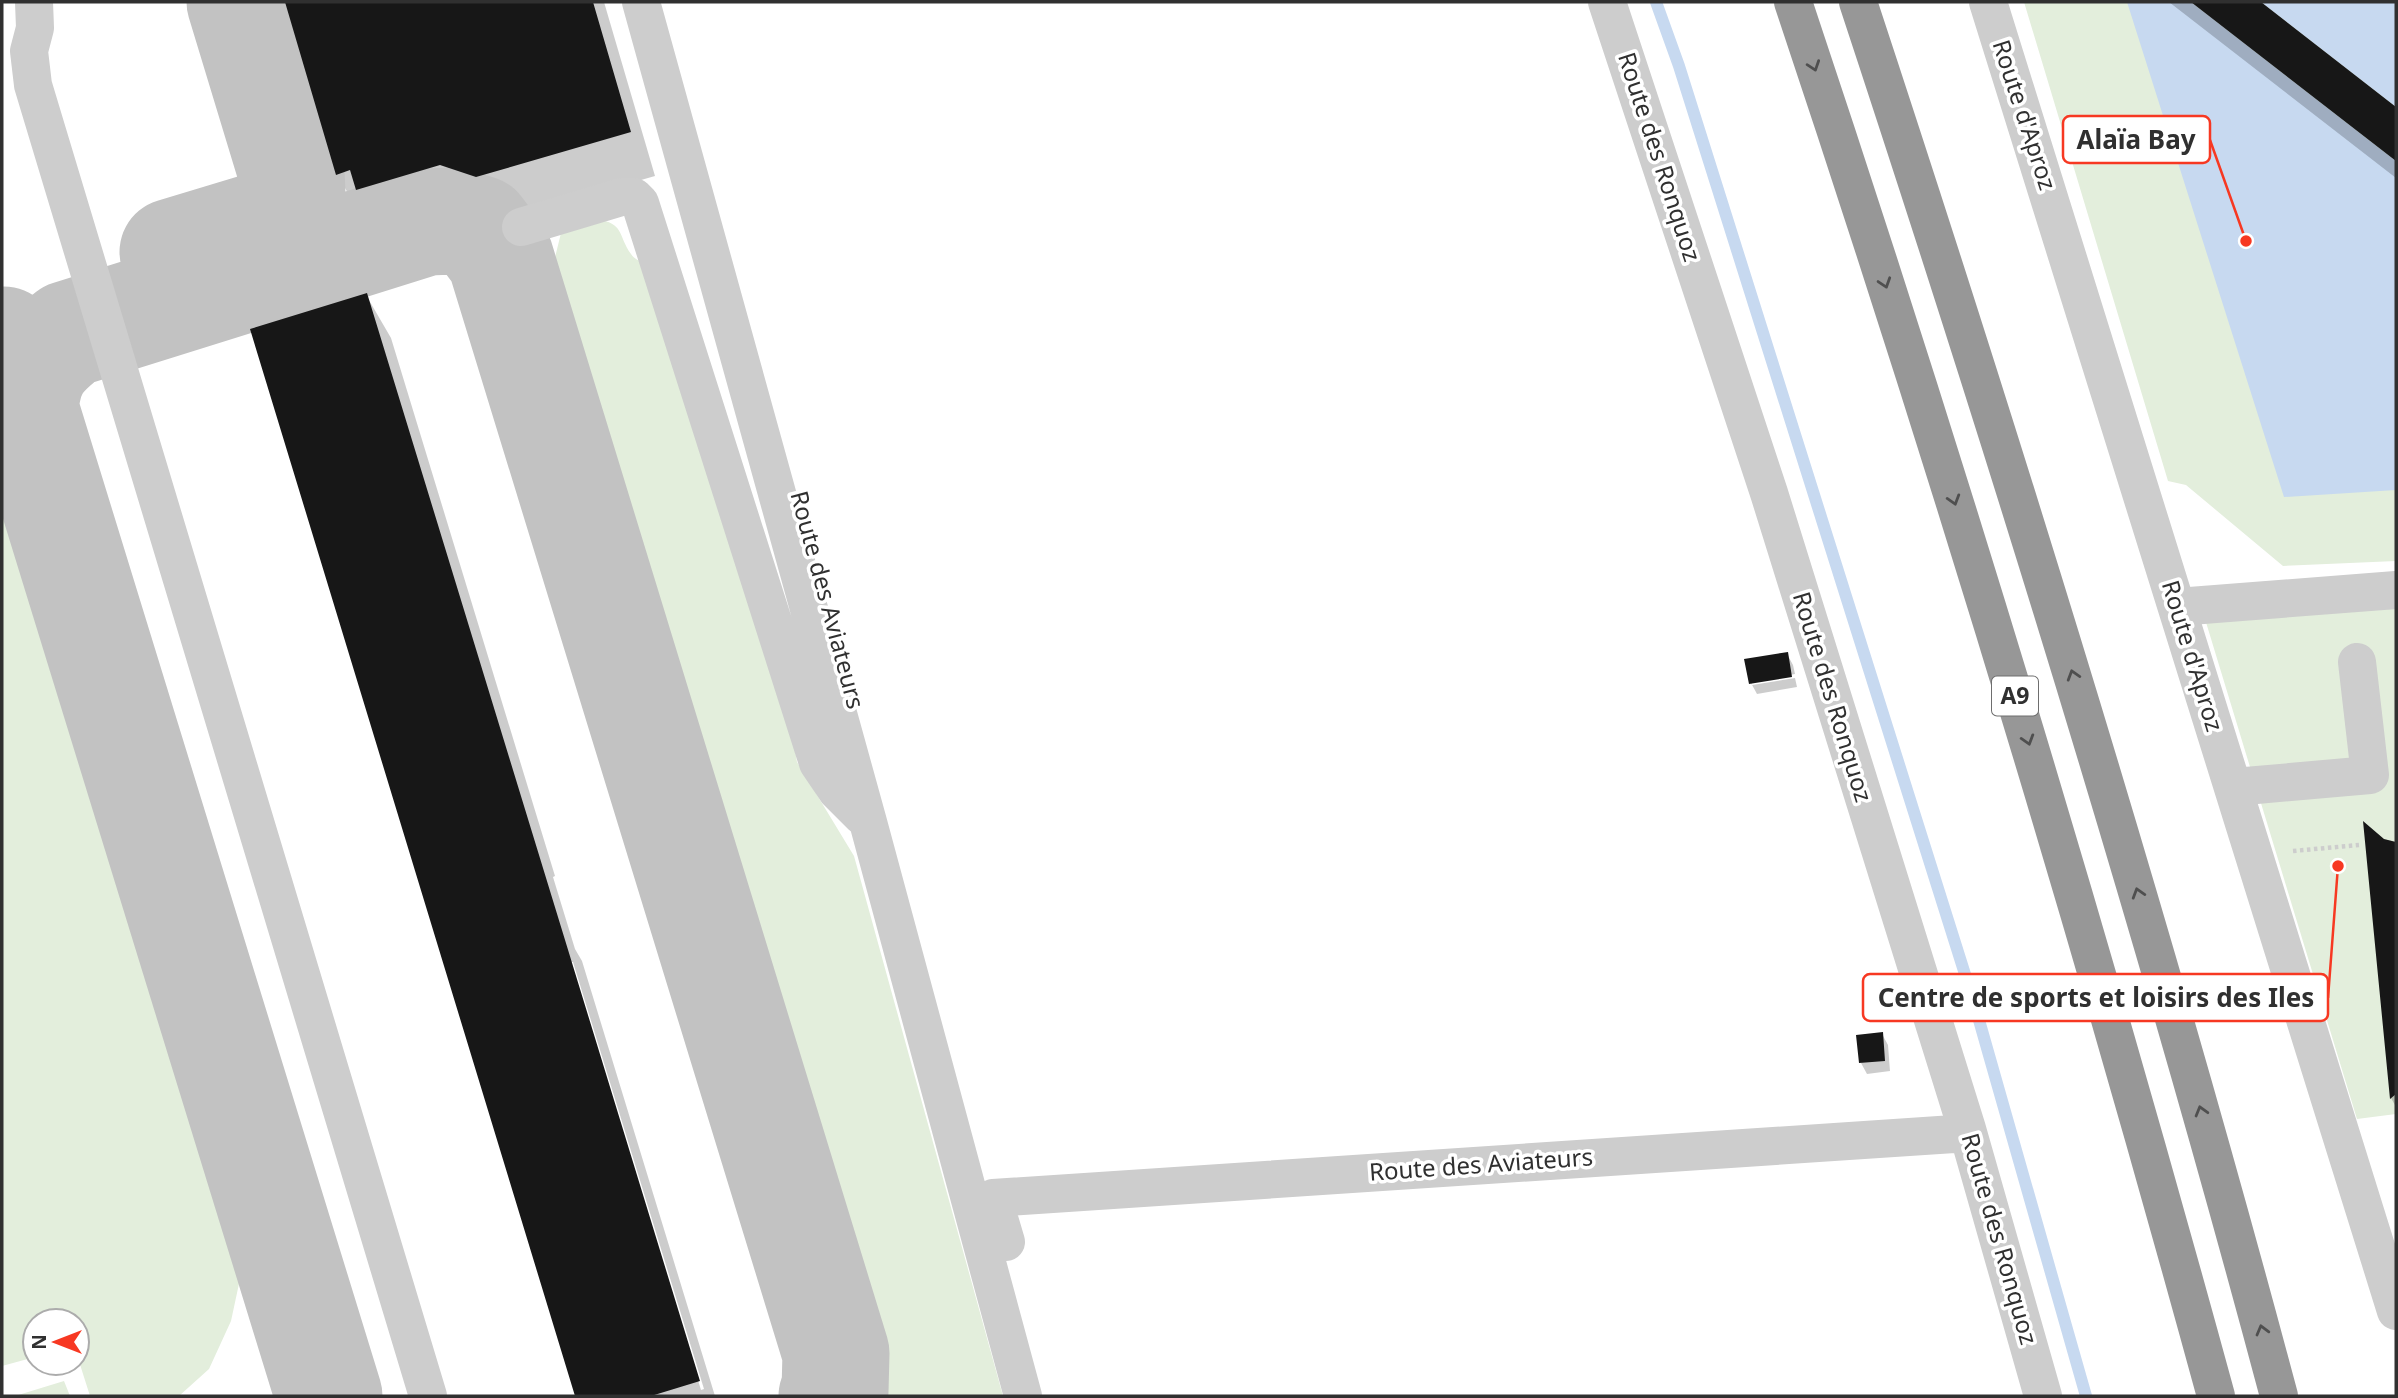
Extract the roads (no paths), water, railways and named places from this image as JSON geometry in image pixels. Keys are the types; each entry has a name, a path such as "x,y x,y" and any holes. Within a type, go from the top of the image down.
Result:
{"highway":[{"name":"A9","path":"1793,2 2009,676 2114,1031 2216,1396"},
{"name":"A9","path":"1858,2 2068,658 2203,1118 2279,1396"}],"street":[{"path":"34,2 35,28 29,51 33,85 428,1396"},
{"path":"641,2 868,822 1023,1396"},
{"name":"Route des Aviateurs","path":"665,2 885,817 1048,1396"},
{"name":"Route des Ronquoz","path":"1608,2 1764,480 1968,1129 2043,1396"},
{"name":"Route d'Aproz","path":"1988,2 2396,1311"},
{"path":"521,227 621,197 634,197 640,203 818,763 837,791 868,822"},
{"path":"2177,607 2396,590"},
{"path":"2234,787 2370,775 2357,662"},
{"name":"Route des Aviateurs","path":"993,1198 1954,1134 1968,1129"}],"water":[{"path":"2127,2 2191,2 2396,161 2396,490 2284,497"},
{"path":"2261,2 2396,2 2396,107"}],"waterway":[{"path":"1656,2 1679,66 1975,1006 2086,1396"}],"place":[{"name":"Alaïa Bay","path":"2246,241"},
{"name":"Centre de sports et loisirs des Iles","path":"2338,866"}]}
